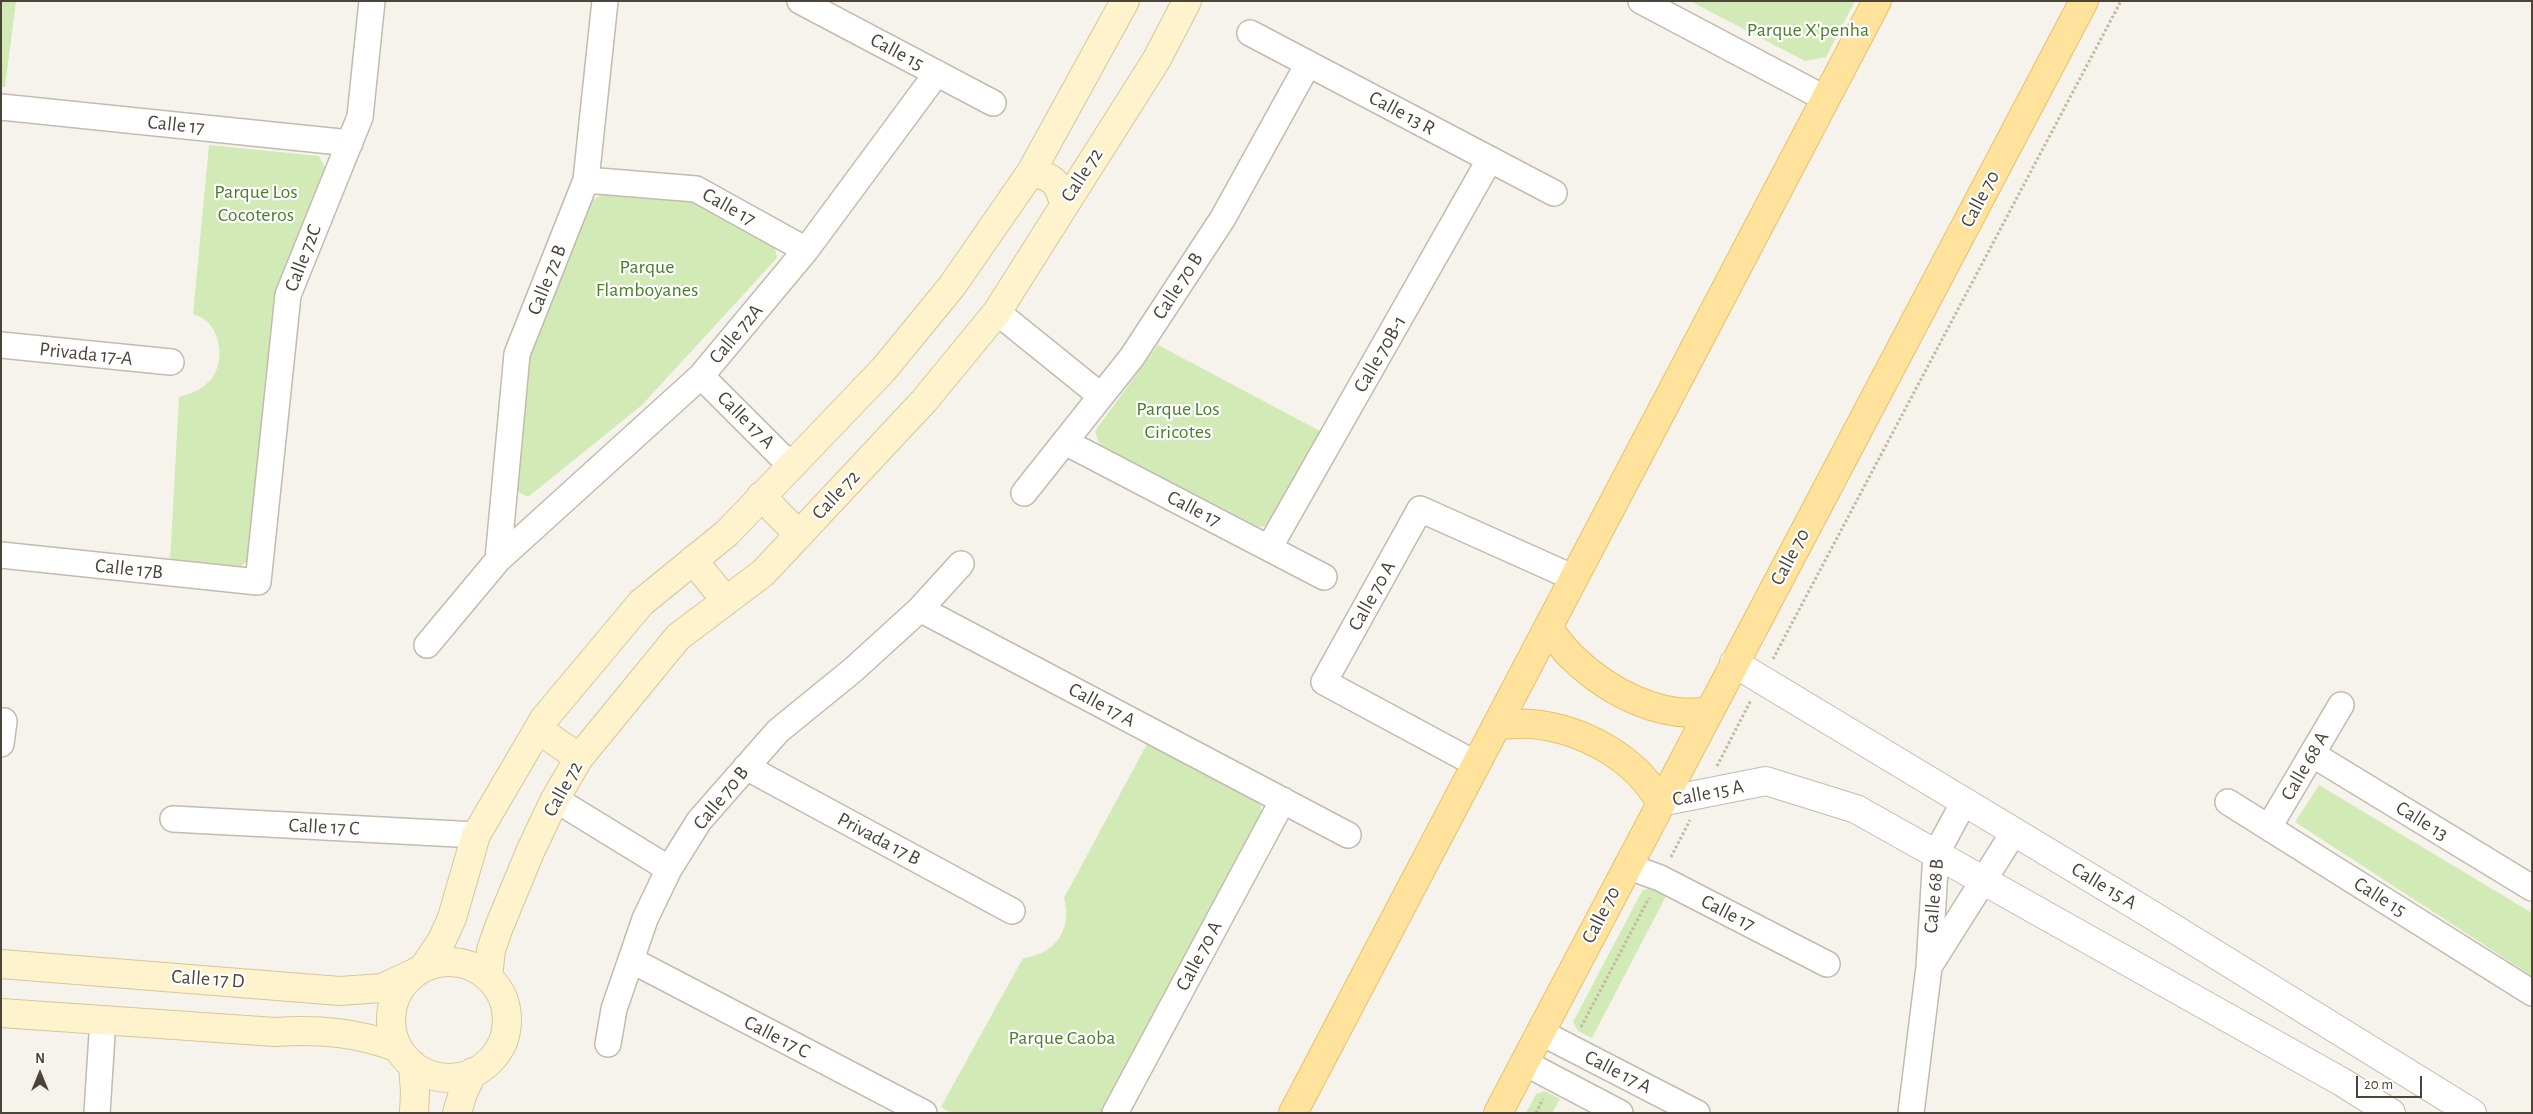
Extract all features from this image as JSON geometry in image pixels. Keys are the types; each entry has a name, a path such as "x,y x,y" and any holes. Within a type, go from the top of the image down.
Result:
{"main road":[{"path":"414,1113 415,1092 405,1057 391,1029 391,1008 395,996 418,971 442,940 452,918 476,835 544,719 641,603 726,533 884,370 952,286 1031,172 1125,1"},
{"name":"Calle 72","path":"488,977 491,950 499,927 556,800 579,758 678,637 763,573 924,401 997,312 1157,58 1187,1"},
{"path":"1293,1113 1877,1"},
{"name":"Calle 70","path":"1498,1113 1660,802 2084,1"},
{"path":"1031,172 1054,180 1060,190 1064,204"},
{"path":"761,496 799,535"},
{"path":"693,560 726,601"},
{"path":"1548,629 1572,658 1596,678 1628,697 1665,709 1692,714 1709,711"},
{"path":"1497,725 1533,724 1570,732 1599,744 1629,764 1651,785 1660,802"},
{"path":"538,729 579,758"},
{"path":"1,1012 275,1032 312,1030 343,1032 405,1057 427,1073 443,1077 460,1077 473,1072 496,1054 506,1028 507,1014 504,1000 497,987 488,977 464,963 437,963 418,971"},
{"name":"Calle 17 D","path":"1,964 340,991 382,988 418,971"},
{"path":"457,1113 463,1093 473,1072"}],"street":[{"name":"Calle 72C","path":"258,582 288,295 360,117 372,1"},
{"name":"Calle 72 B","path":"498,560 517,354 586,180 605,1"},
{"name":"Calle 15","path":"800,1 993,103"},
{"path":"1641,1 1826,99"},
{"name":"Calle 13 R","path":"1250,33 1554,193"},
{"name":"Calle 70 B","path":"1024,493 1132,357 1223,218 1308,64"},
{"name":"Calle 72A","path":"427,645 498,560 701,376 806,250 936,73"},
{"name":"Calle 17","path":"1,107 350,142"},
{"name":"Calle 70B-1","path":"1269,548 1490,159"},
{"name":"Calle 17","path":"586,180 696,189 806,250"},
{"path":"997,312 1101,396"},
{"name":"Privada 17-A","path":"1,345 171,362"},
{"name":"Calle 17 A","path":"701,376 790,465"},
{"name":"Calle 17","path":"1065,442 1324,577"},
{"name":"Calle 70 A","path":"1476,764 1324,682 1420,510 1574,578"},
{"name":"Calle 17B","path":"1,555 258,582"},
{"name":"Calle 70 B","path":"608,1044 614,1009 645,919 669,869 699,822 778,731 853,670 920,609 961,564"},
{"name":"Calle 17 A","path":"920,609 1348,835"},
{"name":"Calle 15 A","path":"1734,663 2472,1113"},
{"name":"Calle 68 A","path":"2269,827 2341,704"},
{"name":"Calle 13","path":"2312,754 2532,888"},
{"name":"Privada 17 B","path":"746,767 1012,911"},
{"name":"Calle 15 A","path":"1660,802 1766,781 1856,809 2342,1082 2391,1113"},
{"path":"556,800 669,869"},
{"name":"Calle 70 A","path":"1115,1113 1283,800"},
{"name":"Calle 68 B","path":"1911,1113 1929,967 1936,854 1964,802"},
{"name":"Calle 15","path":"2228,802 2532,993"},
{"name":"Calle 17 C","path":"173,819 476,835"},
{"name":"Calle 68 B","path":"1929,967 2014,832"},
{"name":"Calle 17","path":"1627,866 1660,878 1828,964"},
{"name":"Calle 17 C","path":"631,960 924,1113"},
{"path":"97,1113 104,1020"},
{"name":"Calle 17 A","path":"1540,1032 1697,1113"},
{"name":"Calle 17 A","path":"1524,1063 1620,1113"}],"path":[{"path":"1762,680 2121,1"}],"green space":[{"path":"1,1 16,1 5,87 1,87"},
{"name":"Parque X'penha","path":"1690,1 1855,1 1826,57 1805,61"},
{"name":"Parque Los Cocoteros","path":"209,145 319,156 326,169 277,290 247,561 236,570 170,563 179,397 197,390 209,382 217,370 219,360 218,341 214,332 202,318 193,314"},
{"name":"Parque Flamboyanes","path":"605,192 695,201 774,244 777,258 642,405 528,497 515,490 529,354 590,202"},
{"name":"Parque Los Ciricotes","path":"1158,345 1320,431 1273,524 1259,527 1100,445 1095,431"},
{"name":"Parque Caoba","path":"1148,742 1259,801 1263,815 1105,1113 951,1113 941,1107 1023,958 1044,952 1052,946 1063,930 1066,920 1064,898"},
{"path":"2319,785 2532,913 2532,976 2295,822"},
{"path":"1651,887 1666,896 1592,1038 1578,1031 1573,1022 1642,891"},
{"path":"1545,1091 1560,1099 1552,1113 1526,1113 1536,1094"}]}
